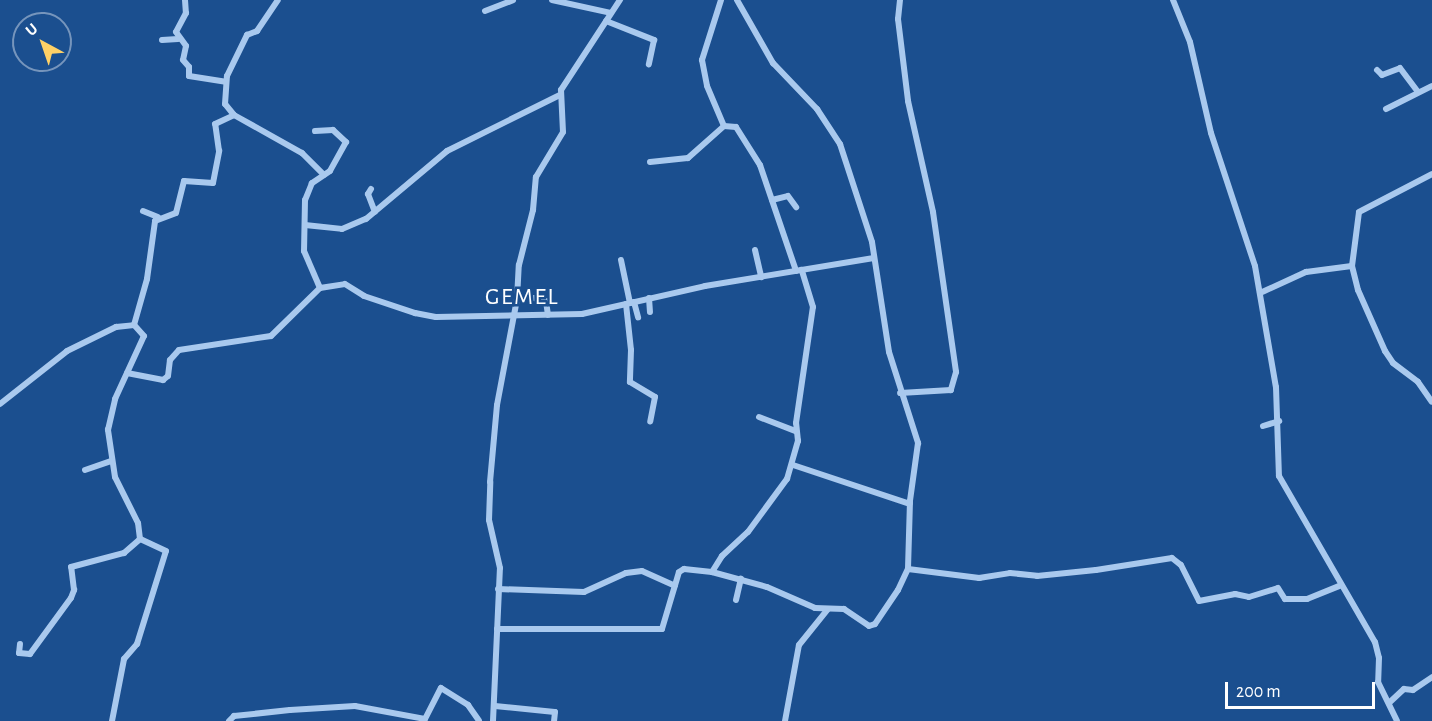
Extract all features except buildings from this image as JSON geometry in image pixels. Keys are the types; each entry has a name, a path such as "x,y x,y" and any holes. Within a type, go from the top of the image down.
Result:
{"street":[{"path":"185,0 186,13 176,32 178,39 186,46 183,60 189,67 190,78 226,82"},
{"path":"278,0 256,31 245,36 226,82 225,105 234,115 302,153 324,175"},
{"path":"484,12 513,0"},
{"path":"552,0 611,13"},
{"path":"305,225 342,229 375,212 447,151 560,94 620,0"},
{"path":"721,0 702,60 707,86 724,126"},
{"path":"497,628 660,629 667,623 675,586 683,569 712,572 741,579 828,609 844,609 864,625 873,626 908,569 910,504 918,443 888,352 874,258 840,144 817,109 773,63 737,0"},
{"path":"900,0 898,19 908,101 933,212 956,372 951,390 900,393"},
{"path":"1173,0 1190,42 1211,133 1242,220 1260,293 1278,421 1280,481 1308,522 1339,586 1378,649 1378,682 1390,702 1397,721"},
{"path":"606,21 654,40 649,64"},
{"path":"162,39 178,39"},
{"path":"1377,70 1382,75 1400,68 1418,92"},
{"path":"1386,109 1432,86"},
{"path":"493,721 500,568 489,520 497,405 515,315 519,265 533,210 536,177 564,129 560,94"},
{"path":"143,211 158,218 176,213 185,180 206,185 213,183 219,151 216,124 228,121 234,115"},
{"path":"650,162 688,158 724,126 735,127 751,148 813,307 793,465 748,532 722,556 712,572"},
{"path":"315,131 333,130 346,141 330,171 315,179 307,193 306,257 320,288"},
{"path":"1432,174 1359,212 1352,266 1358,290 1385,351 1393,363 1418,382 1432,402"},
{"path":"371,189 368,194 375,212"},
{"path":"772,200 789,196 796,207"},
{"path":"134,325 147,279 158,218"},
{"path":"755,250 760,277"},
{"path":"127,372 163,380 168,376 170,360 179,350 271,336 320,288 345,284 364,296 436,317 548,315 599,311 649,298 874,258"},
{"path":"621,260 630,303 630,382 655,397 650,422"},
{"path":"1260,293 1306,272 1352,266"},
{"path":"534,298 546,301 548,315"},
{"path":"649,298 650,312"},
{"path":"630,303 638,317"},
{"path":"134,325 144,336 111,412 108,430 111,461 138,523 140,539"},
{"path":"0,404 67,351 116,327 134,325"},
{"path":"759,417 796,431"},
{"path":"1263,426 1278,421"},
{"path":"86,470 111,461"},
{"path":"793,465 910,504"},
{"path":"21,644 19,653 30,654 70,597 74,590 68,571 71,567 124,553 140,539"},
{"path":"112,721 124,659 137,644 166,551 140,539"},
{"path":"908,569 980,578 1010,573 1037,576 1172,558 1181,565 1199,601 1235,594 1249,597 1278,588 1285,599 1307,599 1339,586"},
{"path":"498,589 584,592 626,573 642,571 675,586"},
{"path":"736,600 741,579"},
{"path":"785,721 799,645 828,609"},
{"path":"1390,702 1404,689 1413,690 1432,677"},
{"path":"229,721 234,717 291,710 355,706 426,718 441,688 468,705 479,721"},
{"path":"495,706 555,712 554,721"}],"district":[{"name":"GEMEL","path":"522,298"}]}
